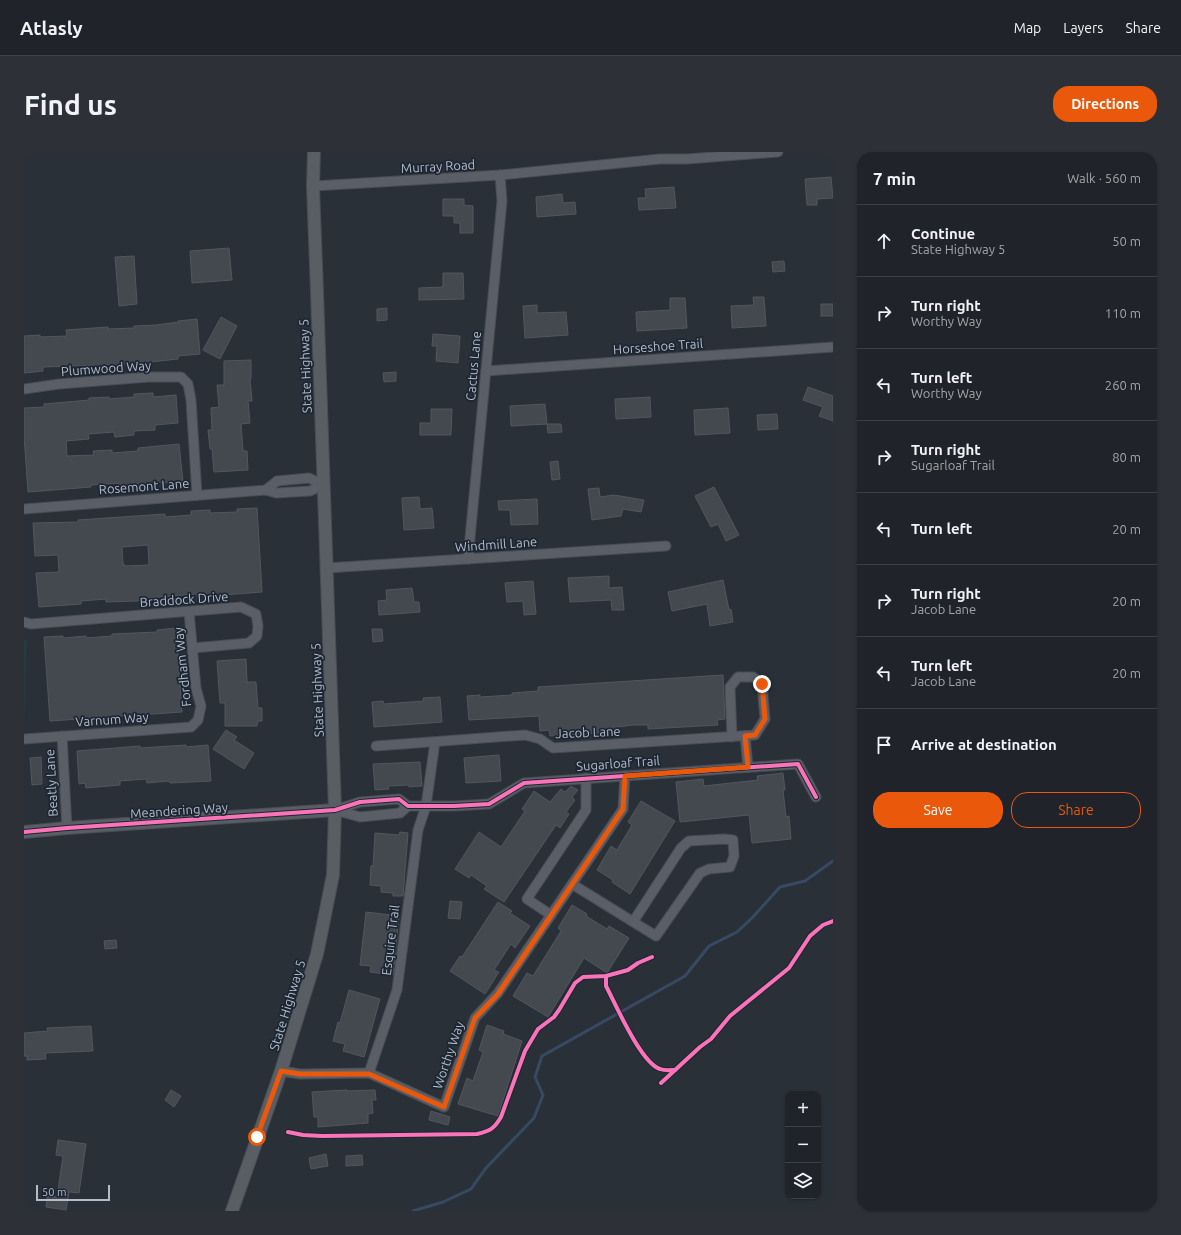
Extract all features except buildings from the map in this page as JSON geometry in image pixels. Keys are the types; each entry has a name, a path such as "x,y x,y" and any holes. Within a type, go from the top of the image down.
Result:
{"main road":[{"name":"State Highway 5","path":"232,1211 281,1071 311,976 333,875 335,810 323,485 314,152"},
{"name":"Meandering Way","path":"24,832 335,810"}],"street":[{"name":"Murray Road","path":"314,186 500,175 660,159 688,159 778,152"},
{"name":"Cactus Lane","path":"468,560 502,200 500,175"},
{"name":"Horseshoe Trail","path":"486,371 833,347"},
{"name":"Plumwood Way","path":"24,389 59,384 149,377 181,377 188,384 192,400 197,495"},
{"name":"Rosemont Lane","path":"24,509 266,490 276,493 310,491 323,485"},
{"name":"Windmill Lane","path":"327,568 666,546"},
{"name":"Braddock Drive","path":"24,622 31,624 241,608 256,614 258,626 257,636 250,643 193,648"},
{"name":"Fordham Way","path":"189,612 196,688 201,706 198,720"},
{"name":"Jacob Lane","path":"376,746 526,735 540,739 553,748 732,737 755,735 765,719 762,684 753,677 738,677 730,687 732,737"},
{"name":"Varnum Way","path":"24,739 191,727 198,720"},
{"name":"Beatly Lane","path":"62,736 67,828"},
{"path":"745,736 748,767"},
{"name":"Esquire Trail","path":"369,1074 397,990 418,830 426,806 435,742"},
{"name":"Sugarloaf Trail","path":"335,810 360,802 399,799 408,806 489,804 524,783 798,764 816,797"},
{"name":"Worthy Way","path":"281,1071 311,1074 369,1074 444,1107 475,1018 498,994 623,809 625,776"},
{"path":"551,915 527,899 586,810 586,778"},
{"name":"Sugarloaf Trail","path":"335,810 360,817 400,813 408,806"},
{"path":"572,884 633,922 656,936 700,874 709,869 730,867 734,856 734,840 724,839 689,841 681,848 633,922"}],"green space":[{"path":"24,640 27,640 24,730"}],"waterway":[{"path":"413,1211 443,1202 471,1189 486,1168 534,1118 543,1095 535,1077 542,1056 685,976 709,946 737,932 753,917 780,887 805,881 833,861"}],"cycle path":[{"path":"24,832 335,810 360,802 399,799 408,806 489,804 524,783 798,764 816,797"},
{"path":"661,1083 700,1047 711,1039 730,1016 789,968 810,936 823,925 833,921"},
{"path":"288,1132 303,1135 322,1136 477,1134 488,1130 494,1127 501,1117 525,1051 538,1029 554,1017 575,983 583,977 606,976 628,970 638,963 652,957"},
{"path":"606,976 606,986 622,1019 645,1056 660,1069 675,1070"}],"route":[{"path":"257,1137 281,1071 300,1074 369,1074 444,1107 475,1018 498,994 623,809 625,776 748,767 745,736 755,735 765,719 762,684"}]}
